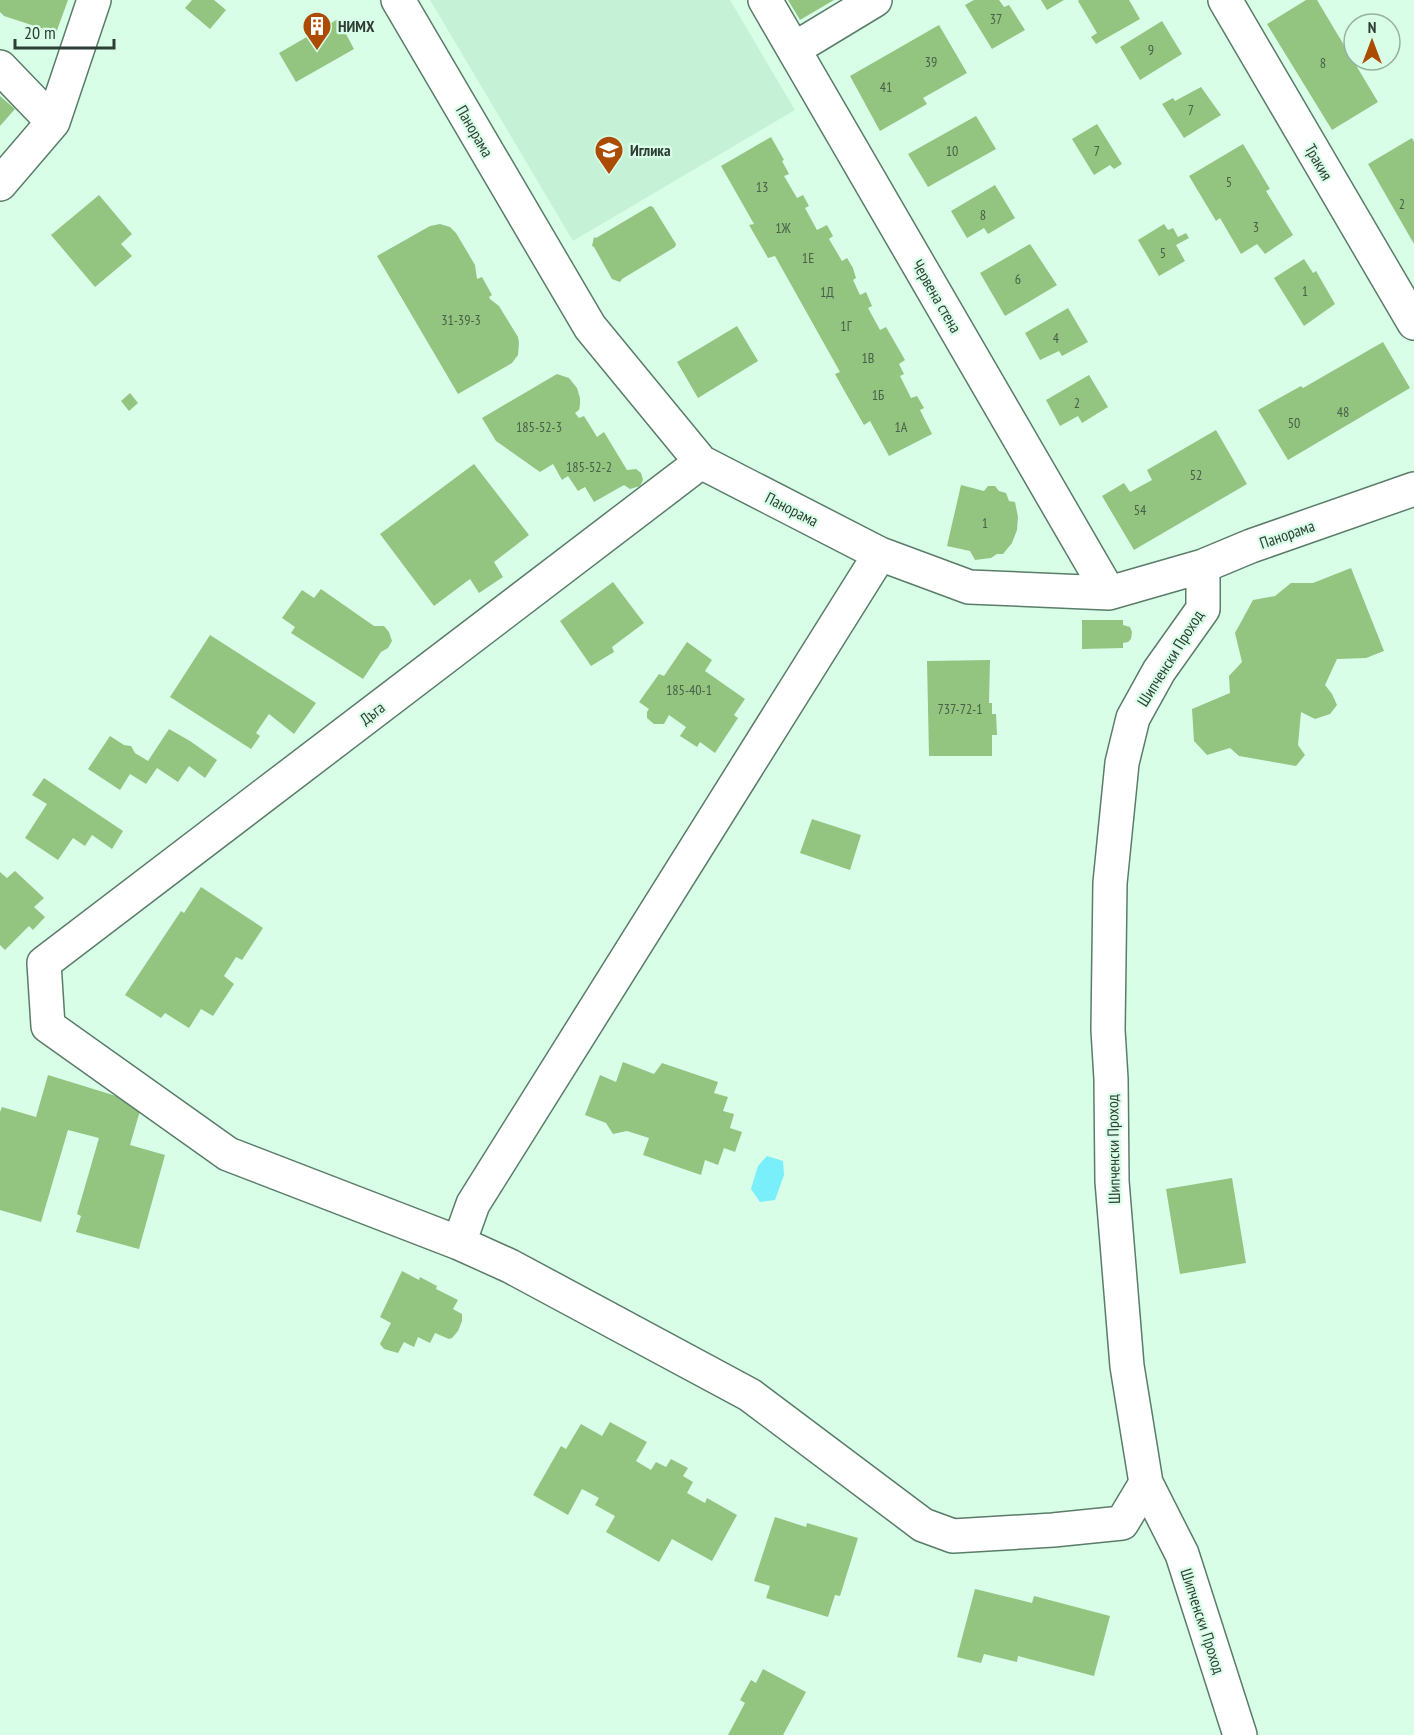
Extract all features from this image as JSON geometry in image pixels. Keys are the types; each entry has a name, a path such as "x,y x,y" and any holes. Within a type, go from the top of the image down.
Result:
{"street":[{"path":"0,184 53,122 94,0"},
{"name":"Панорама","path":"398,0 590,327 701,462 880,554 969,586 1109,593 1203,566 1251,546 1414,489"},
{"name":"Червена стена","path":"765,0 1109,593"},
{"path":"794,49 875,0"},
{"name":"Тракия","path":"1225,0 1414,323"},
{"path":"0,67 53,122"},
{"name":"Дъга","path":"459,1243 228,1154 48,1026 44,963 701,462"},
{"path":"880,554 473,1204 459,1243 510,1266 750,1395 923,1525 953,1536 1122,1523 1146,1483"},
{"name":"Шипченски Проход","path":"1203,566 1203,609 1159,671 1133,718 1122,763 1110,883 1108,1030 1112,1181 1127,1366 1146,1483 1182,1554 1240,1735"}],"shaded area":[{"name":"Иглика","path":"430,0 730,0 795,110 573,241"}],"water":[{"path":"767,1156 783,1161 784,1175 775,1200 760,1202 751,1189 758,1166"}],"building":[{"path":"0,0 68,0 56,33 4,16 0,12"},
{"path":"192,0 214,0 226,10 210,29 185,8"},
{"path":"788,0 834,0 800,20"},
{"path":"974,0 999,0 1004,7 1009,5 1025,30 992,49 965,5"},
{"path":"1041,0 1064,0 1047,10"},
{"path":"1079,0 1129,0 1140,19 1096,44 1091,37 1097,33"},
{"path":"1306,0 1317,0 1342,42 1342,72 1360,72 1378,102 1332,130 1267,24"},
{"name":"НИМХ","path":"338,19 354,49 296,82 279,53"},
{"path":"1162,21 1182,54 1140,80 1120,47"},
{"path":"939,25 967,73 923,98 927,104 880,131 850,76"},
{"path":"1201,87 1221,115 1184,138 1162,104 1173,98 1175,101"},
{"path":"0,96 15,109 0,126"},
{"path":"976,116 996,149 928,187 908,154"},
{"path":"1097,124 1122,164 1114,169 1110,165 1094,175 1072,139"},
{"path":"771,137 789,174 784,176 797,198 803,195 809,206 805,208 817,230 827,225 833,236 829,239 842,261 847,258 853,268 856,278 853,280 860,295 866,292 872,306 868,308 880,330 886,327 905,360 899,364 904,374 900,376 911,398 917,396 924,408 920,410 932,434 889,456 870,421 864,425 835,374 840,372 775,256 768,258 749,225 754,224 721,166"},
{"path":"1412,138 1414,142 1414,244 1368,164"},
{"path":"1243,144 1270,189 1266,191 1293,235 1265,254 1257,244 1241,254 1220,218 1216,221 1189,176"},
{"path":"995,185 1015,218 988,234 984,228 967,238 951,211"},
{"path":"99,195 132,234 121,244 132,256 95,287 51,235"},
{"path":"650,206 653,207 676,244 675,247 620,282 612,279 592,246 594,237 596,238"},
{"path":"440,224 450,227 456,233 475,265 477,279 482,277 492,295 490,299 499,306 518,337 519,343 518,355 512,363 458,394 377,256 430,226"},
{"path":"1164,224 1168,230 1173,228 1178,237 1186,233 1189,238 1176,245 1185,261 1159,276 1138,240"},
{"path":"1030,244 1057,285 1005,316 980,273"},
{"path":"1304,259 1313,273 1316,271 1335,304 1304,326 1274,278"},
{"path":"1068,308 1088,342 1062,356 1059,351 1040,360 1025,333"},
{"path":"737,326 758,361 698,398 677,362"},
{"path":"1383,342 1410,388 1288,460 1258,410 1301,386 1303,388"},
{"path":"557,374 569,378 577,388 580,405 579,410 575,413 579,418 584,416 597,437 604,432 627,470 636,469 641,473 643,480 640,486 630,489 624,485 594,502 585,487 578,491 568,476 562,480 553,464 540,472 496,441 482,418"},
{"path":"1089,375 1108,407 1082,423 1078,416 1060,426 1046,400"},
{"path":"130,393 138,403 129,411 121,401"},
{"path":"1216,430 1247,484 1134,550 1102,496 1124,483 1130,492 1152,480 1147,470"},
{"path":"474,464 529,535 494,562 503,577 479,593 470,579 434,606 380,534"},
{"path":"961,485 984,491 988,486 995,486 999,491 1006,493 1009,501 1015,502 1018,517 1017,530 1012,543 1003,554 975,560 970,551 947,546"},
{"path":"1351,568 1384,651 1366,658 1337,659 1325,685 1337,705 1330,714 1315,719 1301,712 1298,745 1305,755 1296,766 1239,756 1230,748 1207,755 1194,741 1192,709 1230,693 1229,676 1242,662 1235,633 1253,600 1275,596 1291,583 1313,583"},
{"path":"613,582 644,623 612,647 614,652 591,666 560,621"},
{"path":"321,589 374,626 384,626 389,632 392,641 388,648 381,652 363,679 291,633 295,627 282,618 302,590 314,598"},
{"path":"1082,620 1123,620 1123,625 1130,627 1131,639 1123,643 1123,648 1082,649"},
{"path":"210,635 316,703 294,734 269,714 256,733 260,736 251,749 170,697"},
{"path":"687,642 712,660 705,671 745,699 734,715 738,718 715,753 700,742 697,747 680,736 686,727 669,715 664,724 654,724 647,718 649,709 639,702 659,674 664,676"},
{"path":"990,660 989,703 992,703 992,714 996,714 997,735 992,735 992,756 929,756 927,661"},
{"path":"169,729 217,760 205,778 189,766 178,782 157,768 146,784 130,774 120,790 88,769 110,736 124,745 131,746 135,753 148,761"},
{"path":"44,778 123,831 112,849 92,835 85,846 73,838 58,860 25,838 47,804 32,795"},
{"path":"812,819 861,835 850,870 800,853"},
{"path":"15,871 44,898 34,907 45,917 33,930 29,926 5,950 0,945 0,872 7,878"},
{"path":"201,887 263,928 242,960 236,957 224,976 234,984 213,1016 201,1009 189,1028 165,1013 161,1018 125,995 181,911 184,913"},
{"path":"623,1062 654,1074 662,1063 718,1082 714,1093 728,1097 723,1111 734,1114 730,1128 742,1132 735,1152 724,1148 718,1165 705,1160 701,1175 643,1155 649,1138 627,1131 613,1134 606,1123 585,1115 600,1075 616,1082"},
{"path":"48,1075 142,1104 130,1145 165,1155 139,1249 76,1232 81,1216 77,1214 99,1138 68,1130 41,1222 0,1210 0,1112 2,1107 36,1117"},
{"path":"1232,1178 1246,1263 1180,1274 1166,1189"},
{"path":"402,1271 419,1280 420,1277 437,1286 436,1289 458,1300 453,1309 462,1314 462,1321 452,1338 449,1339 435,1333 430,1343 418,1337 414,1347 404,1342 398,1353 384,1349 380,1344 391,1323 380,1317"},
{"path":"610,1422 647,1442 636,1461 651,1470 656,1462 666,1467 671,1459 688,1468 683,1476 693,1482 687,1493 705,1503 707,1498 737,1515 712,1561 672,1539 659,1562 606,1532 615,1516 595,1505 599,1498 582,1489 568,1515 533,1495 561,1446 566,1449 581,1424 602,1436"},
{"path":"775,1517 806,1527 807,1523 858,1538 840,1596 835,1595 828,1617 766,1598 770,1586 754,1581"},
{"path":"975,1589 1032,1603 1034,1596 1110,1616 1094,1676 1018,1656 1017,1662 984,1654 981,1663 957,1657"},
{"path":"763,1669 806,1692 783,1735 728,1735 745,1703 740,1700 751,1680 756,1683"}],"place":[{"name":"НИМХ","path":"317,52"},
{"name":"Иглика","path":"609,176"}]}
